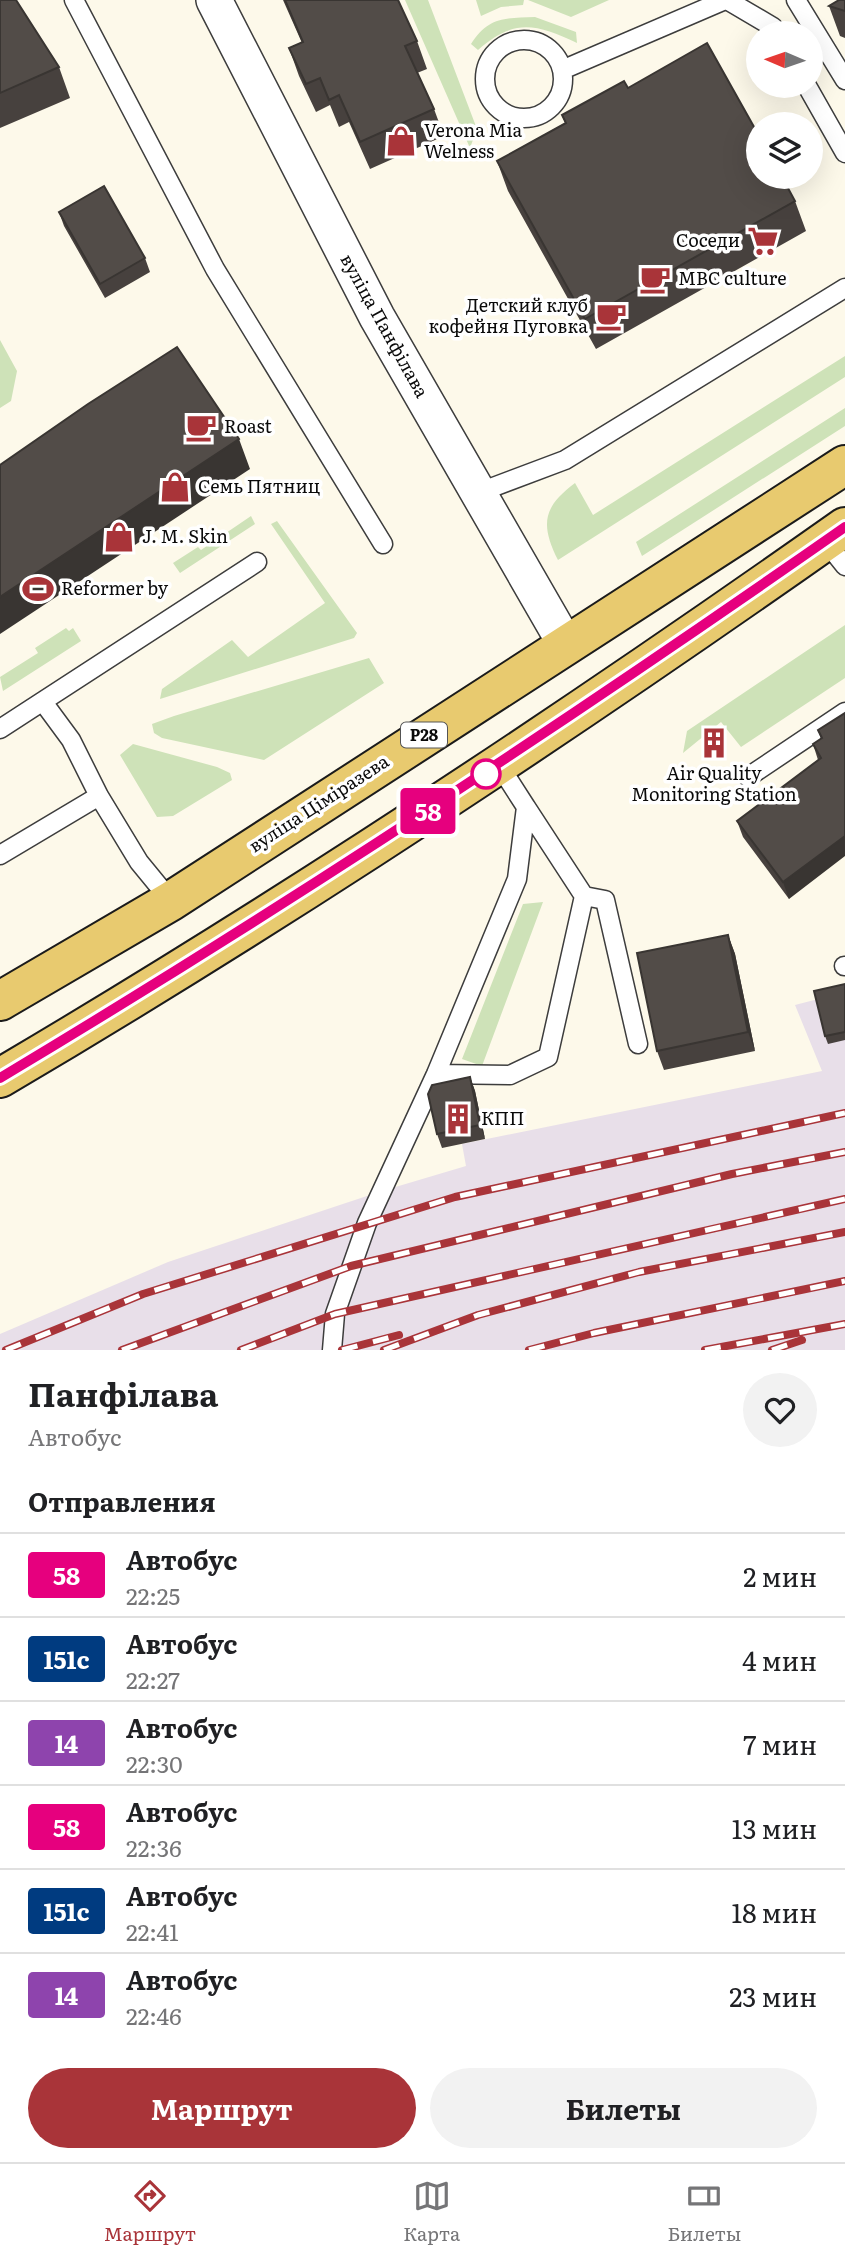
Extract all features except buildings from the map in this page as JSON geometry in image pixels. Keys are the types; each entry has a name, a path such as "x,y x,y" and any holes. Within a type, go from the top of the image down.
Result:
{"main road":[{"name":"вуліца Ціміразева","path":"0,1000 171,901 845,465"},
{"path":"0,1078 212,951 838,545"}],"street":[{"name":"вуліца Панфілава","path":"214,0 377,317 566,645"}],"lane":[{"path":"74,0 215,269 383,544"},
{"path":"562,70 726,0 763,21"},
{"path":"796,0 845,80"},
{"path":"519,41 541,44 551,50 562,70 560,95 542,114 530,118 504,113 494,105 485,81 486,70 498,50 519,41"},
{"path":"814,98 845,153"},
{"path":"480,492 565,460 845,288"},
{"path":"0,729 257,562"},
{"path":"43,702 71,740 99,796 139,862 171,901"},
{"path":"748,778 845,712"},
{"path":"436,1074 510,1075 548,1057 584,896 499,765"},
{"path":"0,855 99,796"},
{"path":"332,1350 335,1314 367,1223 436,1074 517,879 526,807"},
{"path":"584,896 605,900 638,1044"}],"shaded area":[{"path":"845,992 845,1350 0,1350 0,1334 168,1262 466,1166 462,1144 822,1071 795,1005"}],"green space":[{"path":"405,0 428,0 477,129 470,148"},
{"path":"476,0 524,0 523,5 501,7 481,16"},
{"path":"528,0 609,0 571,17"},
{"path":"535,17 576,32 577,43 537,28 526,27 503,33 478,50 471,44 484,29 498,21"},
{"path":"0,340 17,371 11,401 0,408"},
{"path":"845,356 845,377 558,560 549,536 548,517 556,500 575,483 593,515"},
{"path":"845,408 845,426 642,556 636,542"},
{"path":"251,516 255,524 180,573 173,563 198,547 201,550"},
{"path":"277,521 357,633 354,638 160,699 162,689 232,640 248,657 325,603 271,524"},
{"path":"845,625 845,678 741,747 721,722 683,753 687,731"},
{"path":"66,628 69,631 73,628 81,641 3,691 0,677 38,653 35,648"},
{"path":"369,658 384,683 264,760 162,738 154,733 152,724 174,716"},
{"path":"133,744 217,767 230,773 232,780 173,816 157,817 120,755"},
{"path":"543,902 482,1066 462,1059 523,904"}],"railway":[{"path":"6,1350 143,1294 455,1197 845,1113"},
{"path":"122,1350 351,1266 732,1174 845,1152"},
{"path":"241,1350 335,1314 845,1199"},
{"path":"384,1350 478,1315 639,1272 845,1232"},
{"path":"529,1350 594,1333 845,1281"},
{"path":"705,1350 845,1324"},
{"path":"342,1350 399,1335"},
{"path":"772,1350 802,1340"}],"bus line":[{"name":"58","path":"0,1078 212,951 499,765 845,527"}],"place":[{"name":"Verona Mia Welness","path":"401,141"},
{"name":"Соседи","path":"763,241"},
{"name":"MBC culture","path":"655,279"},
{"name":"Детский клуб кофейня Пуговка","path":"611,316"},
{"name":"Roast","path":"201,427"},
{"name":"Семь Пятниц","path":"175,487"},
{"name":"J. M. Skin","path":"119,537"},
{"name":"Reformer by","path":"38,589"},
{"name":"Air Quality Monitoring Station","path":"714,743"},
{"name":"КПП","path":"458,1119"}]}
